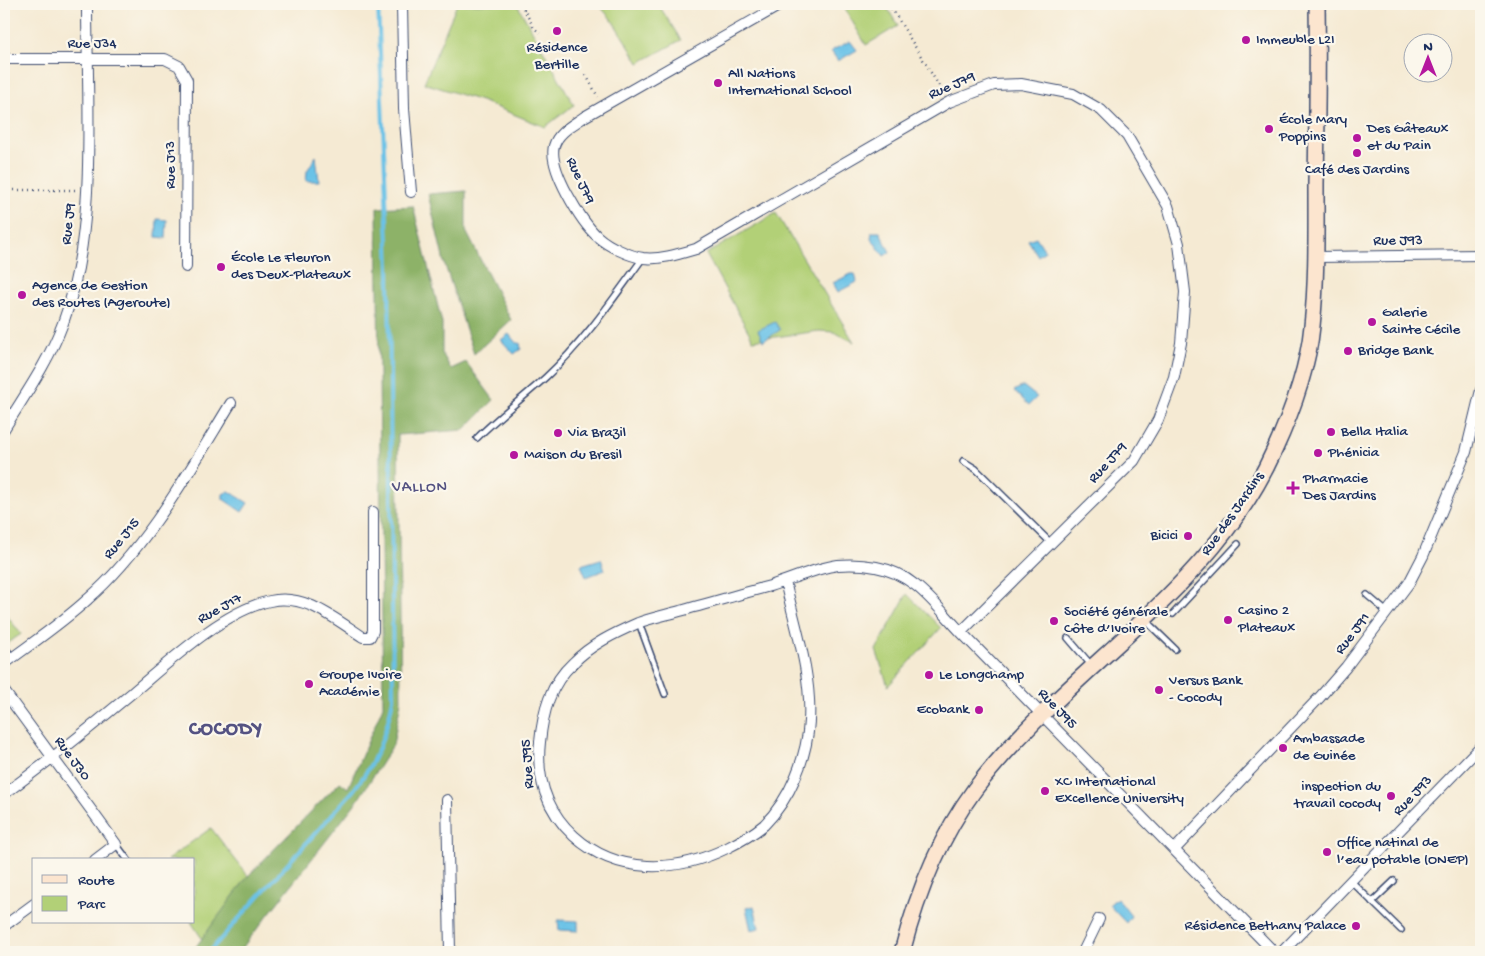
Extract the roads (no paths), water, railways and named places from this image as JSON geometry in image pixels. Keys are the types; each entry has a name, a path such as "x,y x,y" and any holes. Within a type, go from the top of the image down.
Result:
{"main road":[{"name":"Rue des Jardins","path":"902,952 920,891 936,853 956,817 976,789 1005,754 1042,715 1186,578 1223,534 1256,485 1274,452 1293,404 1310,344 1316,257 1318,4"}],"street":[{"name":"Rue J9","path":"4,429 34,382 63,324 79,269 87,190 87,4"},
{"path":"402,4 404,109 411,192"},
{"name":"Rue J79","path":"782,4 603,106 561,134 554,146 553,157 580,216 598,237 620,250 643,258 673,255 696,250 949,102 994,85 1021,84 1073,94 1101,110 1127,136 1168,206 1179,244 1185,292 1181,344 1174,377 1158,420 1134,461 961,632"},
{"name":"Rue J34","path":"4,59 165,59 179,66"},
{"name":"Rue J13","path":"179,66 187,80 186,267"},
{"name":"Rue J93","path":"1316,257 1481,255"},
{"name":"Rue J91","path":"1174,850 1320,697 1388,612 1413,575 1466,452 1481,390"},
{"name":"Rue J15","path":"8,661 89,599 136,548 175,493 231,403"},
{"name":"Rue J17","path":"4,794 53,758 210,629 264,603 271,600 295,600 312,604 363,637 370,637 373,631 374,512"},
{"name":"Rue J95","path":"785,581 809,700 809,723 803,757 792,784 778,807 763,826 738,842 710,856 684,864 657,867 627,865 607,858 583,844 563,826 548,805 542,781 539,748 542,724 548,701 558,680 573,662 597,644 639,623 838,565 877,567 914,581 961,632 1274,952"},
{"name":"Rue J30","path":"4,691 116,844"},
{"name":"Rue J93","path":"1282,952 1352,882 1481,746"},
{"path":"447,800 450,952"},
{"path":"98,858 116,844"},
{"path":"4,926 32,905"},
{"path":"1082,952 1099,919"}],"lane":[{"path":"477,438 501,414 547,376 593,327 643,258"},
{"path":"963,461 976,469 1050,543"},
{"path":"1172,614 1238,544"},
{"path":"1367,595 1388,612"},
{"path":"1144,619 1175,649"},
{"path":"639,623 665,694"},
{"path":"1068,638 1093,668"},
{"path":"4,646 8,661"},
{"path":"116,844 126,858"},
{"path":"1372,902 1394,881"},
{"path":"1352,882 1401,930"}],"water":[{"path":"850,41 857,50 838,61 831,51"},
{"path":"316,156 319,181 306,181 307,171"},
{"path":"157,219 167,220 166,238 156,237"},
{"path":"872,232 880,232 890,252 884,256 871,238"},
{"path":"1036,237 1045,251 1038,256 1028,240"},
{"path":"851,274 855,274 857,282 838,292 833,283"},
{"path":"775,322 780,330 763,341 758,330"},
{"path":"509,334 516,343 520,343 521,349 514,354 501,340"},
{"path":"1023,386 1037,397 1029,405 1014,391"},
{"path":"229,491 248,503 242,512 223,499 223,494"},
{"path":"601,559 605,570 586,577 581,565"},
{"path":"1117,898 1131,916 1126,923 1109,905"},
{"path":"754,906 759,928 751,930 746,908"},
{"path":"558,920 578,921 578,931 559,930"}],"waterway":[{"path":"209,952 353,791 379,748 393,699 389,269 378,4"}],"place":[{"name":"Résidence Bertille","path":"557,31"},
{"name":"Immeuble L2I","path":"1246,40"},
{"name":"All Nations International School","path":"718,83"},
{"name":"École Mary Poppins","path":"1269,129"},
{"name":"Des Gâteaux et du Pain","path":"1357,138"},
{"name":"Café des Jardins","path":"1357,153"},
{"name":"École Le Fleuron des Deux-Plateaux","path":"221,267"},
{"name":"Agence de Gestion des Routes (Ageroute)","path":"22,295"},
{"name":"Galerie Sainte Cécile","path":"1372,322"},
{"name":"Bridge Bank","path":"1348,351"},
{"name":"Bella Italia","path":"1331,432"},
{"name":"Via Brazil","path":"558,433"},
{"name":"Phénicia","path":"1318,453"},
{"name":"Maison du Bresil","path":"514,455"},
{"name":"Pharmacie Des Jardins","path":"1293,488"},
{"name":"Bicici","path":"1188,536"},
{"name":"Casino 2 Plateaux","path":"1228,620"},
{"name":"Société générale Côte d’Ivoire","path":"1054,621"},
{"name":"Le Longchamp","path":"929,675"},
{"name":"Groupe Ivoire Académie","path":"309,684"},
{"name":"Versus Bank - Cocody","path":"1159,690"},
{"name":"Ecobank","path":"979,710"},
{"name":"Ambassade de Guinée","path":"1283,748"},
{"name":"XC International Excellence University","path":"1045,791"},
{"name":"inspection du travail cocody","path":"1391,796"},
{"name":"Office natinal de l’eau potable (ONEP)","path":"1327,852"},
{"name":"Résidence Bethany Palace","path":"1356,926"}],"district":[{"name":"VALLON","path":"420,488"},
{"name":"COCODY","path":"226,730"}]}
